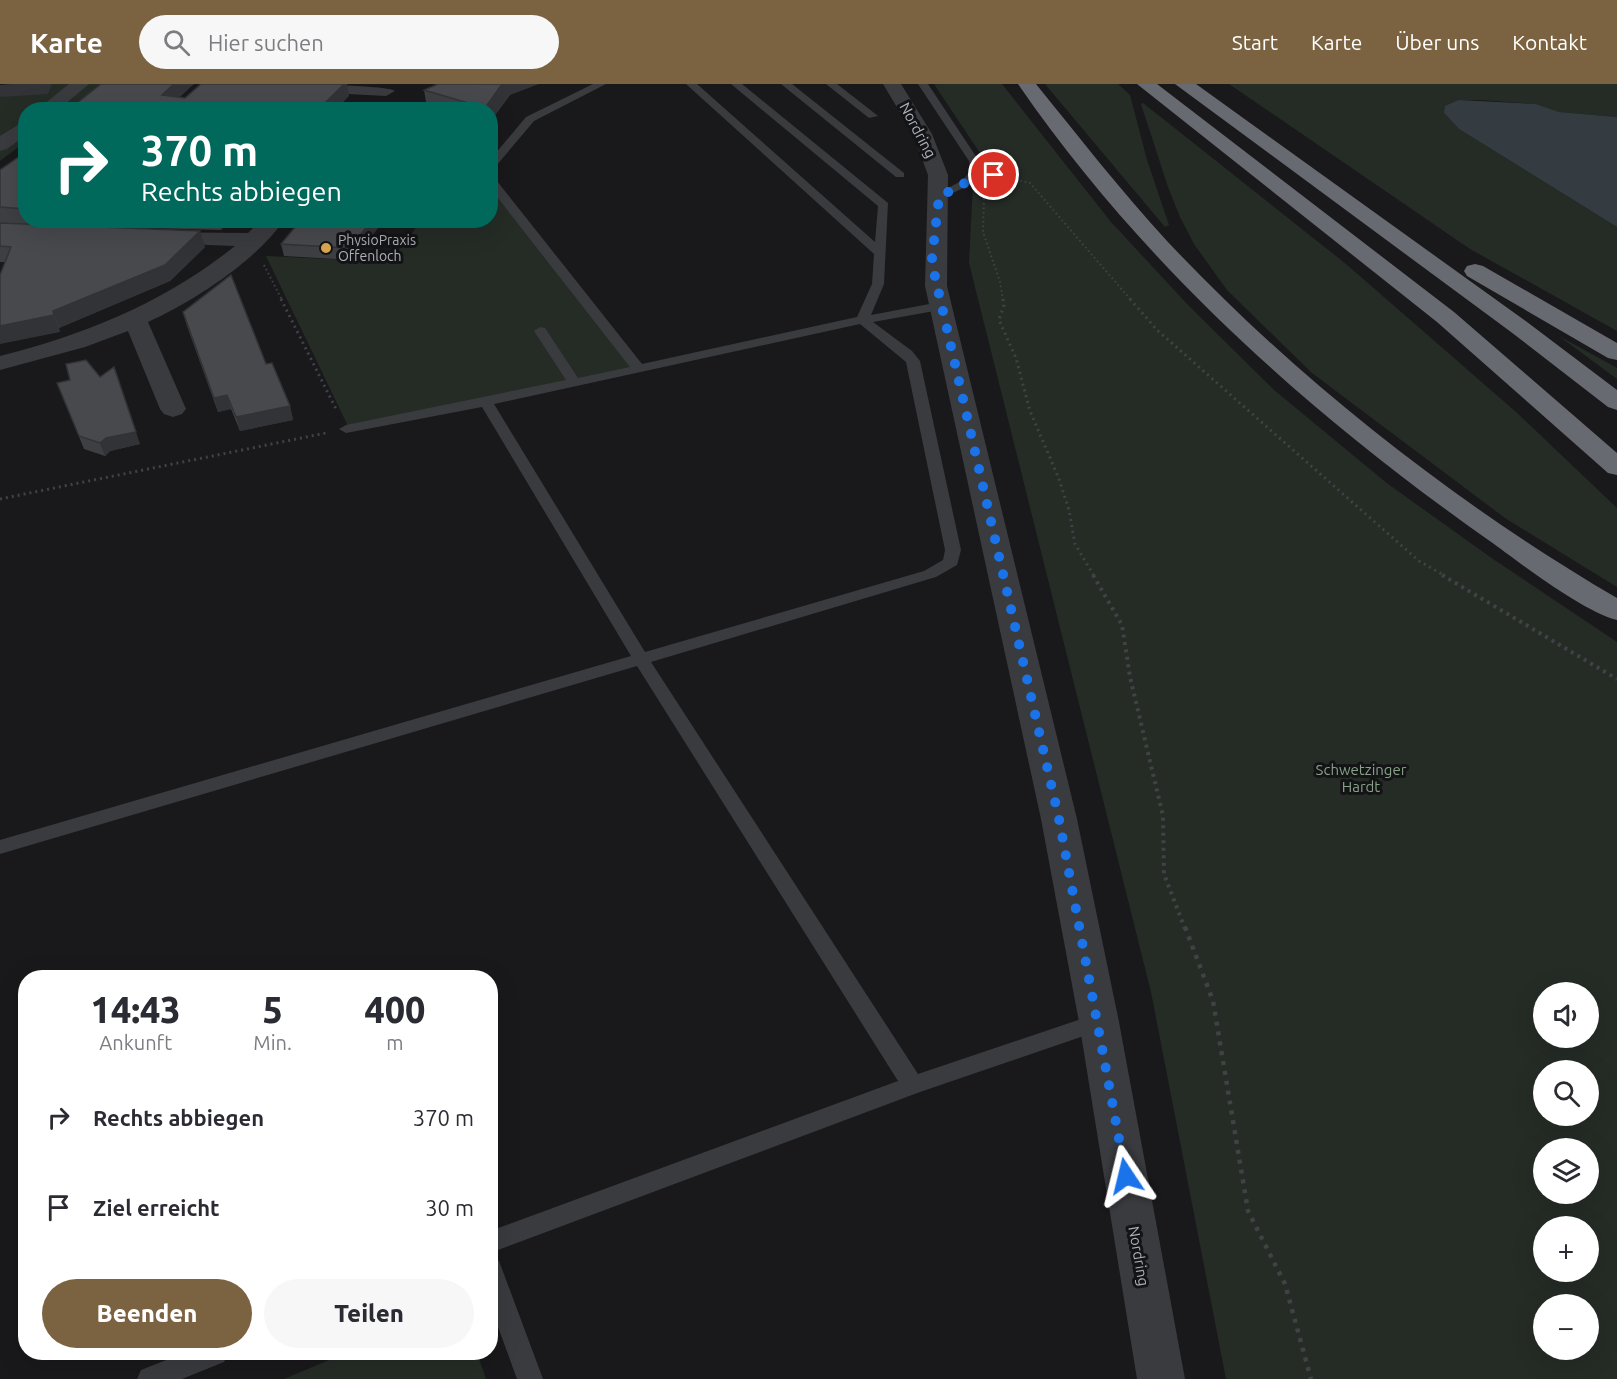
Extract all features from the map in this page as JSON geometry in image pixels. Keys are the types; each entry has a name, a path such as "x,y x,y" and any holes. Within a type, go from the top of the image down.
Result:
{"highway":[{"path":"1027,84 1119,200 1244,333 1352,427 1500,537 1567,582 1617,610"},
{"path":"1146,84 1366,251 1476,340 1617,467"},
{"path":"1184,84 1519,327 1617,402"},
{"path":"1314,180 1394,222 1617,353"}],"street":[{"path":"56,102 80,84"},
{"path":"254,84 389,88"},
{"name":"Nordring","path":"892,84 932,153 938,173 939,197 932,258 940,306 1059,819 1099,1022 1161,1379"},
{"path":"378,102 389,88"},
{"path":"0,145 18,132"},
{"path":"25,232 43,228"},
{"path":"54,228 106,236"},
{"path":"0,363 82,342 136,321 211,278 267,228"},
{"path":"141,237 256,240"},
{"path":"136,321 173,409"}],"lane":[{"path":"498,158 530,119 601,84"},
{"path":"691,84 880,253"},
{"path":"736,84 884,205 878,284 862,320"},
{"path":"786,84 900,175"},
{"path":"831,84 873,116"},
{"path":"923,84 974,161 976,171 967,182 939,197"},
{"path":"498,189 639,369"},
{"path":"346,429 486,402 862,320 940,306"},
{"path":"0,847 930,574 951,562 950,535 913,362 907,354 862,320"},
{"path":"540,331 575,383"},
{"path":"486,402 641,659 913,1085"},
{"path":"498,1239 913,1085 1099,1022"},
{"path":"498,1291 530,1379"},
{"path":"150,1379 198,1360"}],"path":[{"path":"976,171 1030,183 1157,330 1419,561 1617,679"},
{"path":"976,171 985,186 983,232 1000,282 1004,305 999,320 1016,358 1030,411 1059,479 1069,510 1075,544 1122,625 1131,677 1163,816 1164,874 1213,1001 1248,1211 1285,1284 1311,1379"},
{"path":"0,499 346,429 263,262 256,240"}],"green space":[{"path":"47,84 101,84 77,102 18,102 18,147 0,161 0,97"},
{"name":"Schwetzinger Hardt","path":"934,84 1002,84 1111,222 1188,305 1274,390 1388,484 1493,559 1617,642 1617,1379 1226,1379 1151,992 969,263 973,184 980,153"},
{"path":"1045,84 1118,84 1130,95 1147,160 1169,225 1165,227"},
{"path":"1229,84 1617,84 1617,117 1559,112 1536,104 1480,100 1459,100 1444,113 1459,129 1617,227 1617,331 1470,249"},
{"path":"1143,103 1346,264 1516,412 1617,508 1617,587 1505,518 1312,373 1227,290 1194,244 1180,217 1141,104"},
{"path":"498,193 635,368 348,426 266,256 390,262 416,228 498,228"},
{"path":"1559,336 1617,368 1617,379"},
{"path":"329,1360 479,1360 486,1379 284,1379"}],"shaded area":[{"path":"1459,100 1536,104 1559,112 1617,117 1617,227 1459,129 1444,113 1445,106"}],"building":[{"path":"101,84 174,84 162,95 185,98 201,84 344,84 326,102 78,102"},
{"path":"438,84 502,84 489,102 465,102 424,90"},
{"path":"18,158 18,208 0,207 0,170"},
{"path":"0,223 18,224 18,228 200,231 165,265 53,311 54,315 0,326 0,275 11,247 0,246"},
{"path":"294,228 366,228 350,248 281,244"},
{"path":"231,275 266,364 272,363 290,406 236,417 227,395 214,398 183,312"},
{"path":"86,360 100,377 114,367 136,432 106,438 100,443 79,436 57,383 70,380 66,364"}],"place":[{"name":"PhysioPraxis Offenloch","path":"326,248"}],"route":[{"path":"994,175 976,171 967,182 939,197 932,258 940,306 1059,819 1099,1022 1126,1176"}]}
